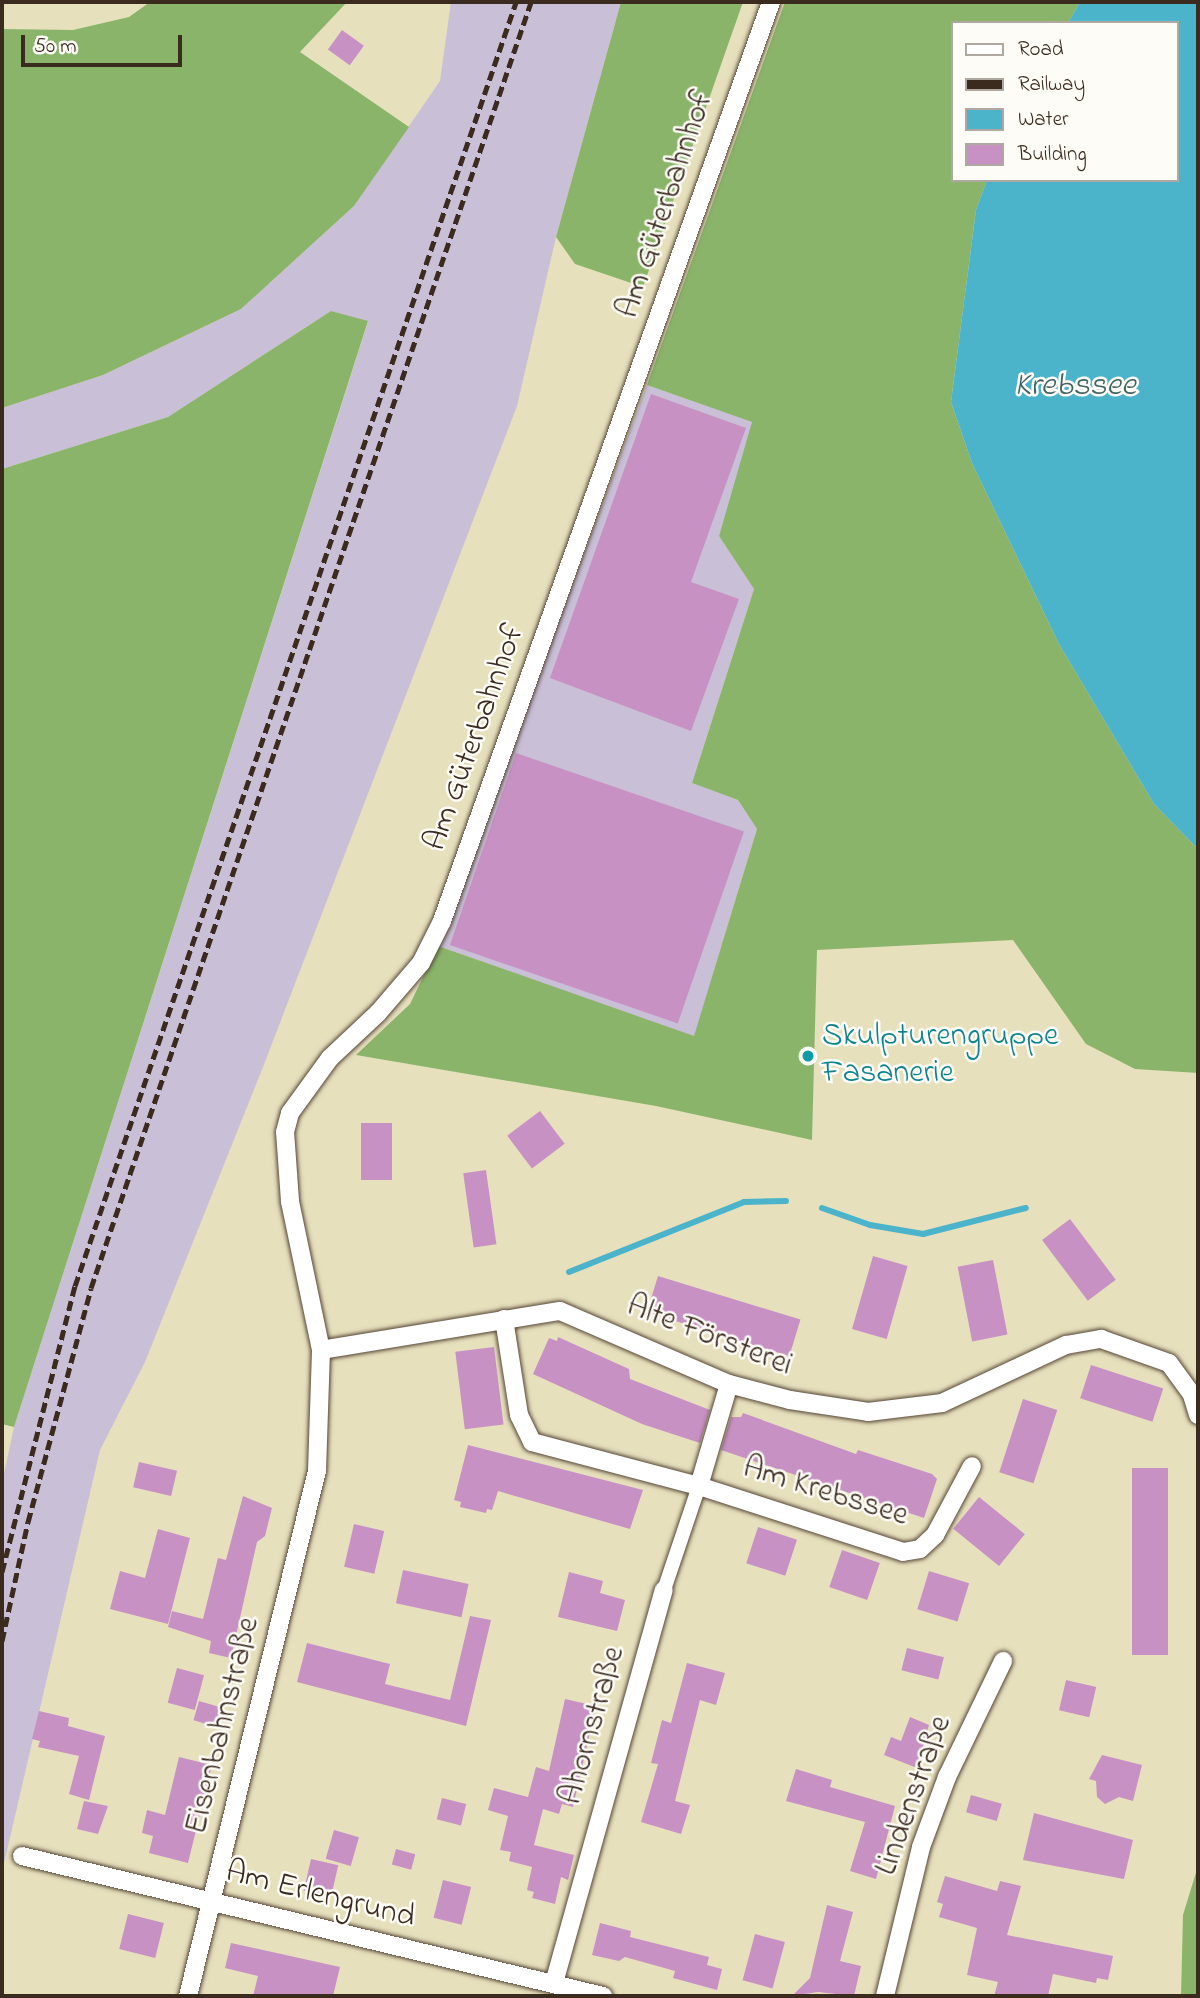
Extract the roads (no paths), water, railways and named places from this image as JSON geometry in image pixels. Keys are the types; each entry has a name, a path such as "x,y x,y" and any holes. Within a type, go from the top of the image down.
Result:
{"street":[{"name":"Am Güterbahnhof","path":"317,1471 321,1350 290,1201 285,1132 290,1113 330,1058 414,972 442,921 771,2"},
{"name":"Alte Försterei","path":"321,1350 560,1311 729,1384 824,1407 899,1411 942,1403 1066,1345 1101,1339 1169,1363 1192,1395 1198,1415"},
{"name":"Am Krebssee","path":"504,1319 519,1415 531,1442 699,1486 903,1552 920,1549 935,1535 972,1466"},
{"name":"Am Krebssee","path":"699,1486 729,1384"},
{"name":"Eisenbahnstraße","path":"188,1996 317,1471"},
{"name":"Ahornstraße","path":"554,1983 664,1590 699,1486"},
{"name":"Lindenstraße","path":"886,1996 921,1847 947,1777 1003,1661"},
{"name":"Am Erlengrund","path":"22,1856 603,1996"}],"water":[{"name":"Krebssee","path":"1080,2 1198,2 1198,849 1154,804 1059,644 972,463 951,402 976,210 986,182 1179,182 1179,21 1069,21"}],"waterway":[{"path":"569,1272 744,1202 786,1201"},
{"path":"822,1208 870,1225 923,1234 1026,1208"}],"railway":[{"path":"2,1572 75,1286 516,2"},
{"path":"2,1641 28,1522 91,1288 531,2"}],"place":[{"name":"Skulpturengruppe Fasanerie","path":"808,1056"}]}
